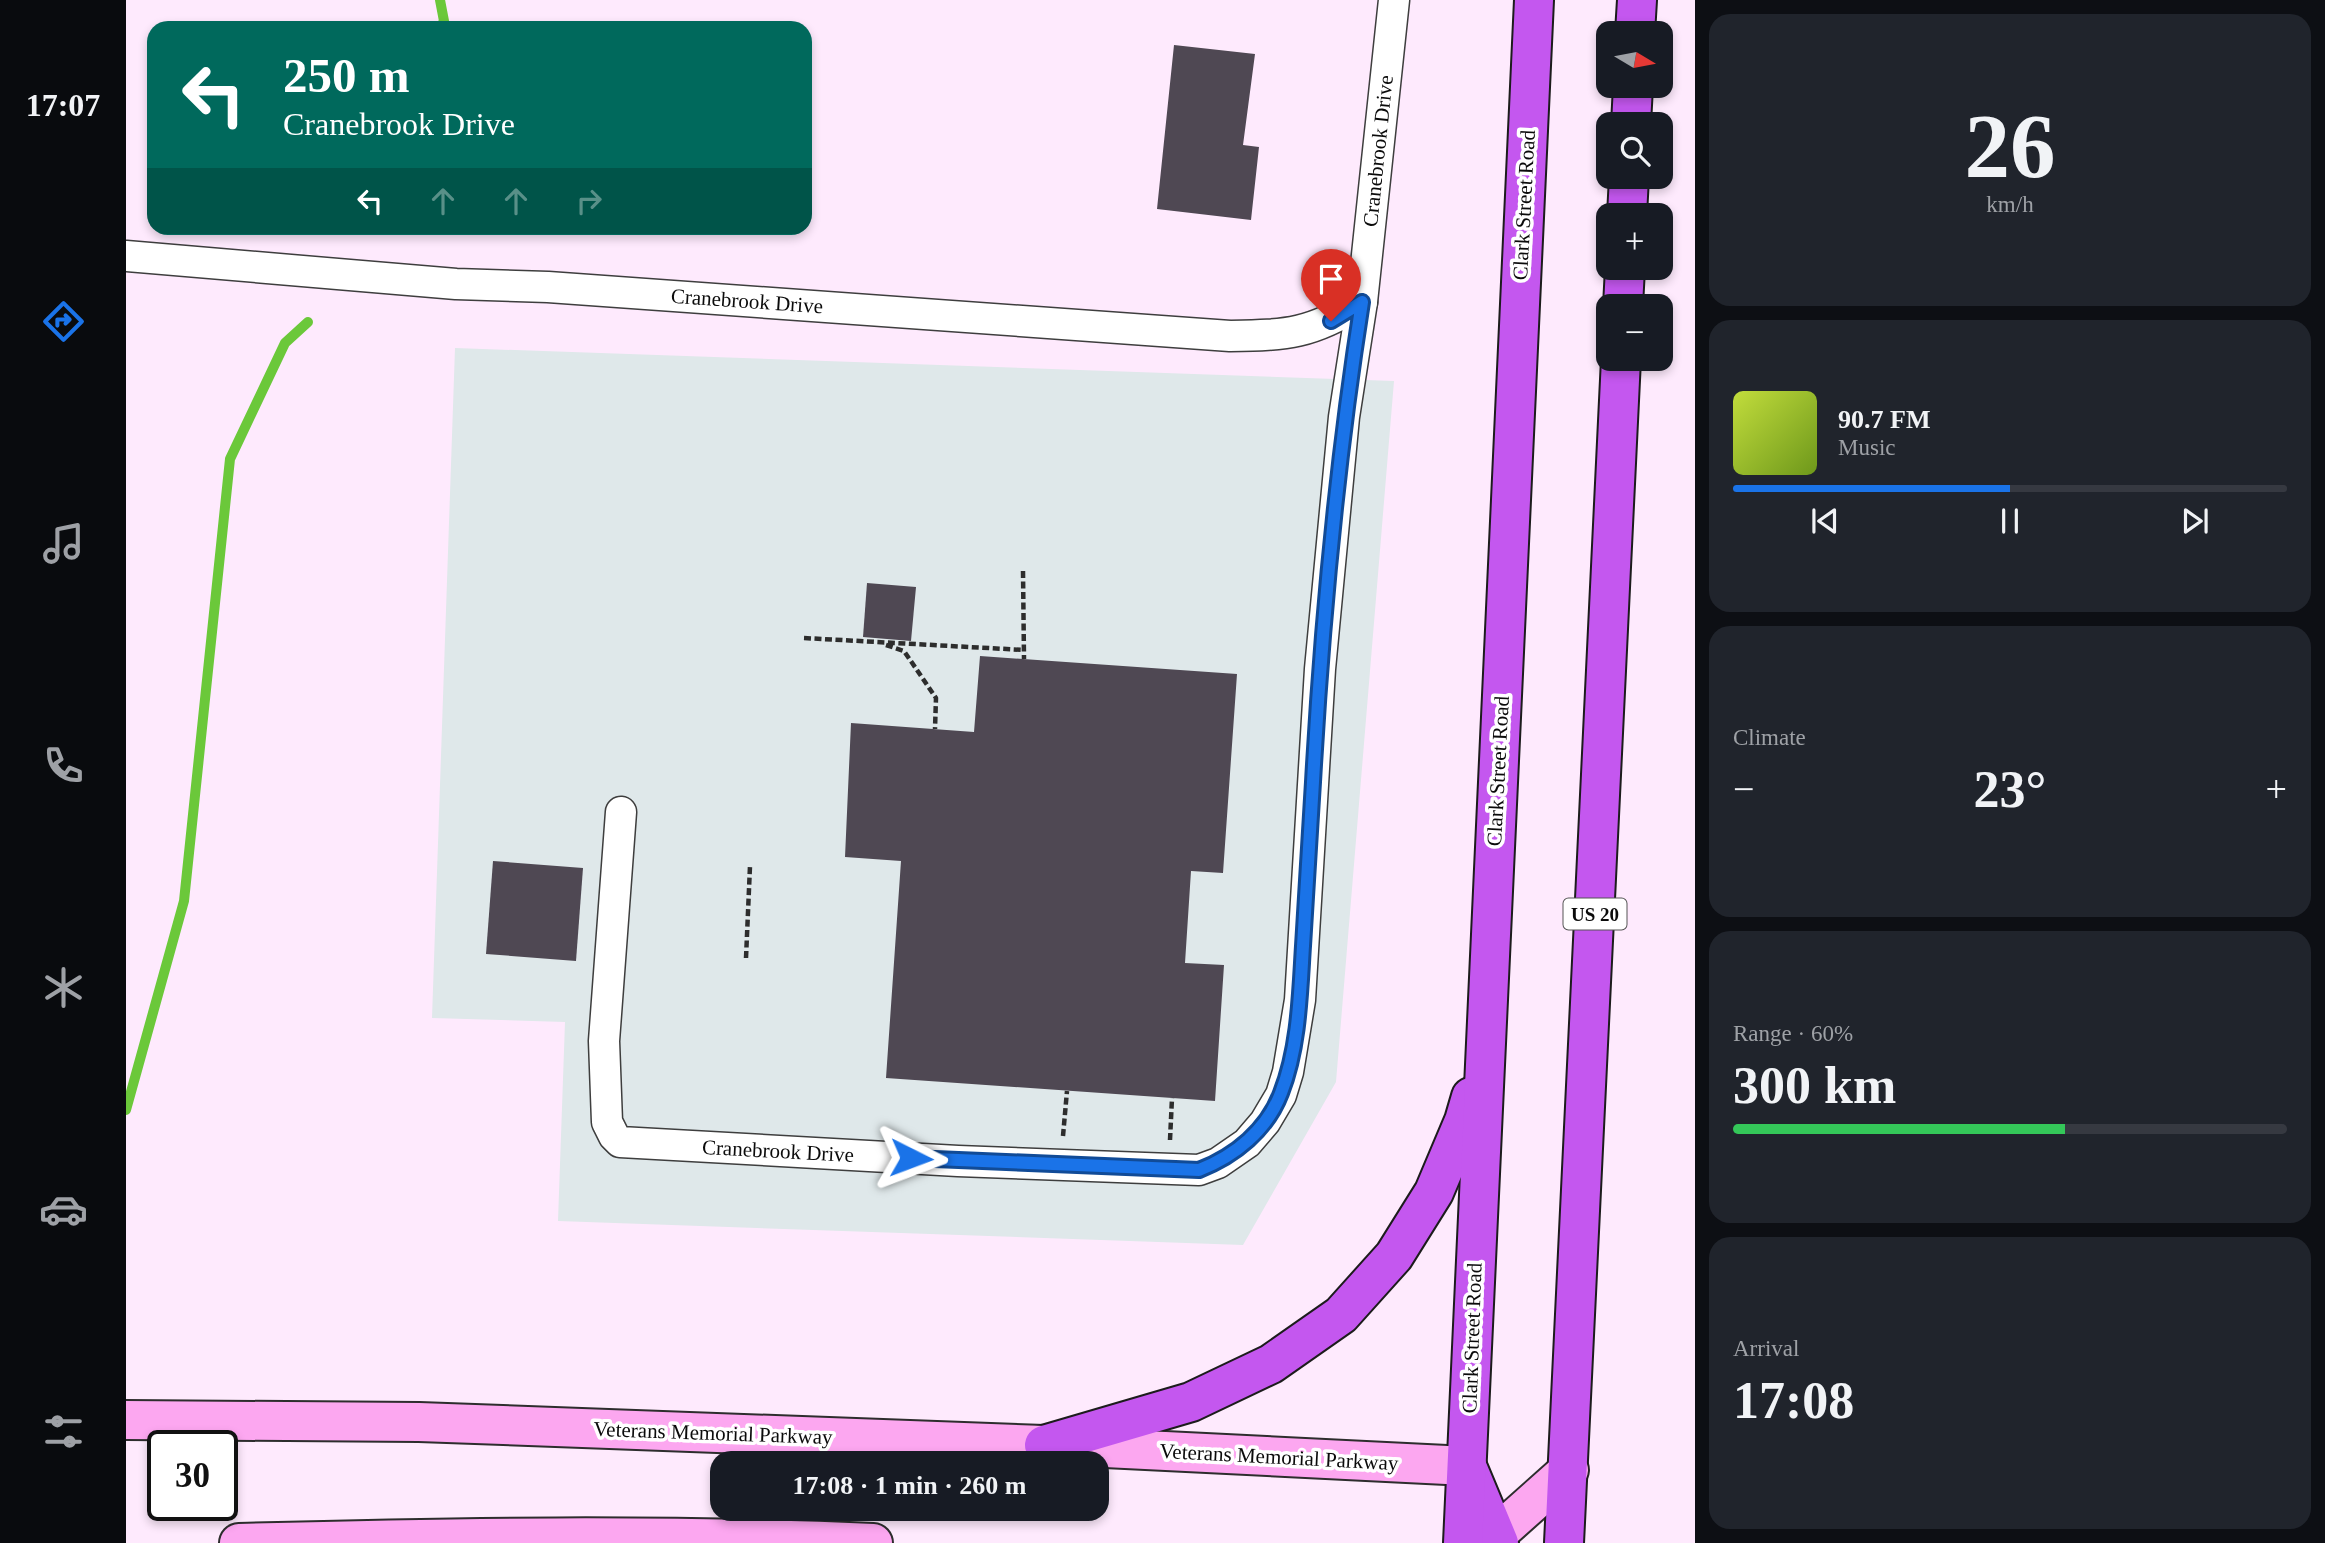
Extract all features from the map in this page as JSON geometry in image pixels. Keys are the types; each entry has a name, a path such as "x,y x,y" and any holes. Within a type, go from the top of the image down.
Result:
{"highway":[{"name":"Clark Street Road","path":"1467,1466 1534,0"},
{"path":"1636,21 1637,0"},
{"name":"US 20","path":"1564,1543 1620,371"},
{"path":"1044,1445 1191,1402 1270,1364 1341,1315 1394,1255 1434,1192 1464,1121 1485,1044"},
{"path":"1467,1466 1487,1541"}],"main road":[{"name":"Veterans Memorial Parkway","path":"126,1420 419,1422 1044,1445 1467,1466"},
{"path":"1487,1541 1569,1470"},
{"path":"239,1543 483,1536 758,1538 873,1543"}],"street":[{"name":"Cranebrook Drive","path":"621,812 604,1041 607,1122 620,1142 1199,1170 1218,1163 1247,1143 1280,1095 1288,1072 1300,1000 1320,669 1344,417 1362,302 1394,0"},
{"name":"Cranebrook Drive","path":"126,256 456,284 541,286 1230,336 1300,332 1331,321 1362,302"}],"path":[{"path":"1023,571 1024,659"},
{"path":"804,638 1024,650"},
{"path":"878,642 904,651 936,698 935,729"},
{"path":"746,958 750,866"},
{"path":"1061,1165 1066,1091"},
{"path":"1168,1169 1172,1098"}],"shaded area":[{"path":"455,348 1394,381 1336,1082 1243,1245 558,1221 565,1022 432,1018"}],"building":[{"path":"1174,45 1255,54 1243,145 1259,147 1251,220 1157,209"},
{"path":"867,583 916,587 911,641 863,637"},
{"path":"980,656 1237,674 1223,873 1191,871 1185,963 1224,965 1215,1101 886,1078 901,861 845,857 851,723 974,732"},
{"path":"493,861 583,868 576,961 486,954"}],"waterway":[{"path":"440,0 444,21"},
{"path":"126,1110 184,901 230,459 285,343 308,322"}],"route":[{"path":"911,1158 1199,1170 1218,1163 1247,1143 1265,1122 1280,1095 1288,1072 1300,1000 1320,669 1344,417 1362,302 1331,321"}]}
